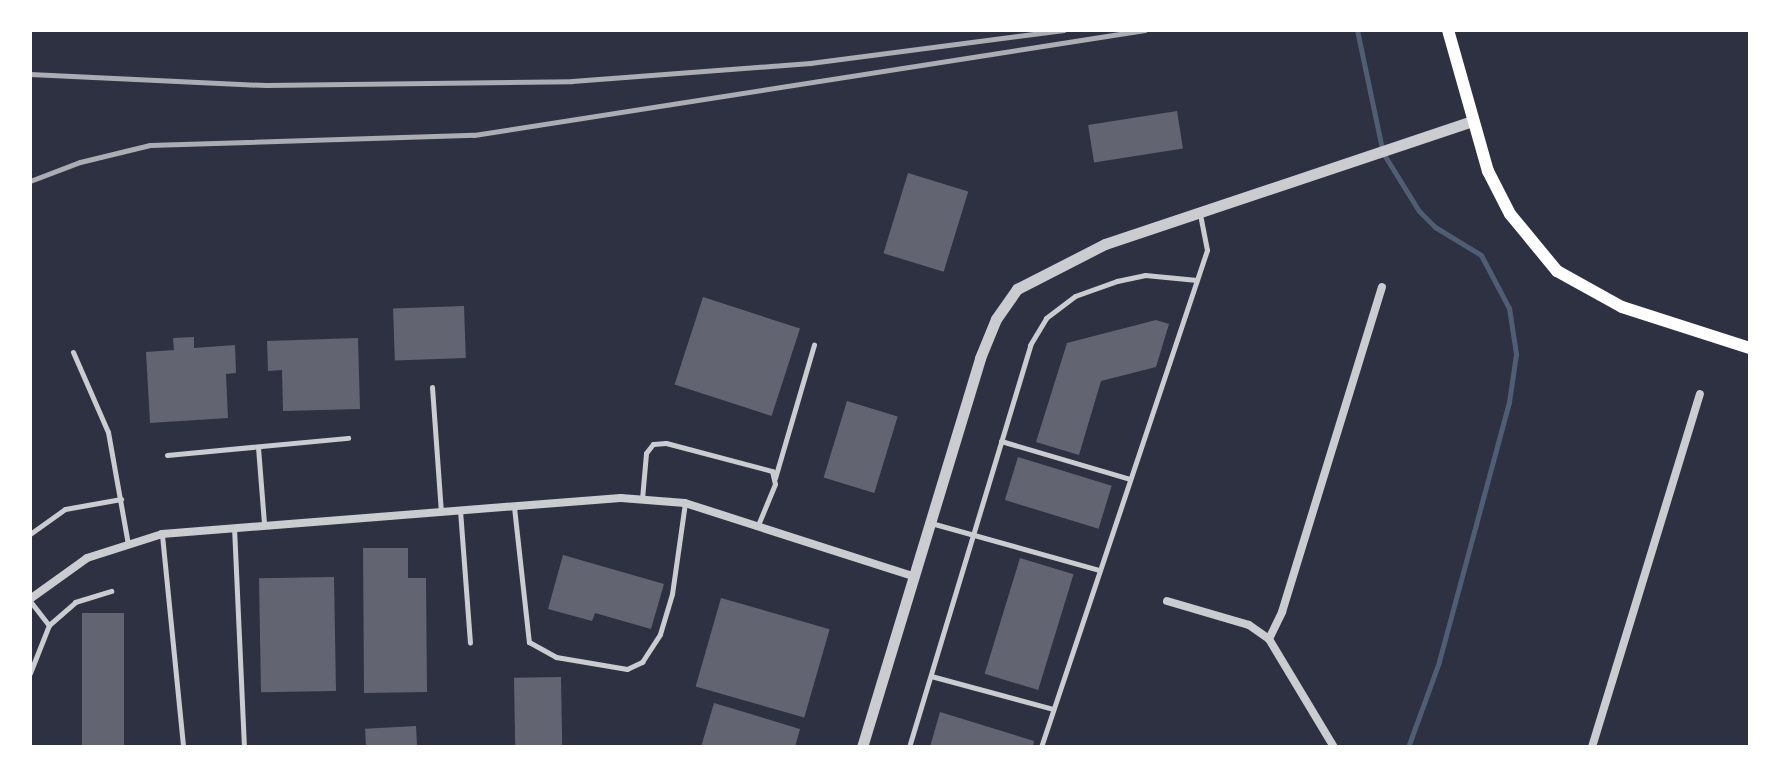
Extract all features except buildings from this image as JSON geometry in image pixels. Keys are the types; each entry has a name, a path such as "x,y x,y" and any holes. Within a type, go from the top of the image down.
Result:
{"main road":[{"path":"1448,30 1470,122 1510,214 1557,271 1622,307 1750,348"}],"street":[{"path":"862,747 980,358 996,319 1017,289 1105,244 1470,122"},
{"path":"1269,639 1282,612 1382,287"},
{"path":"1592,747 1700,394"},
{"path":"30,600 87,558 162,534 264,523 642,499 685,503 913,576"},
{"path":"1167,601 1249,625 1269,639 1334,747"}],"lane":[{"path":"1041,747 1207,250 1200,214"},
{"path":"909,747 1030,345 1046,318 1075,296 1117,281 1145,275 1197,280"},
{"path":"758,525 775,479 814,345"},
{"path":"73,352 108,432 128,545"},
{"path":"432,387 441,512"},
{"path":"167,455 348,438"},
{"path":"1001,441 1130,479"},
{"path":"642,499 643,462 653,444 772,471 775,479"},
{"path":"258,447 264,523"},
{"path":"30,534 65,509 121,499"},
{"path":"514,507 529,642 556,657 627,669 642,662 660,634 672,594 685,503"},
{"path":"460,510 470,643"},
{"path":"929,522 1099,570"},
{"path":"234,526 244,747"},
{"path":"162,534 183,747"},
{"path":"30,673 49,625 75,602 111,591"},
{"path":"30,600 49,625"},
{"path":"931,676 1053,709"}],"waterway":[{"path":"1357,30 1383,153 1419,211 1435,227 1481,255 1509,308 1516,354 1509,402 1439,662 1408,747"}],"railway":[{"path":"30,74 266,85 572,81 810,63 1064,30"},
{"path":"30,181 80,162 150,145 474,135 1145,30"}]}
